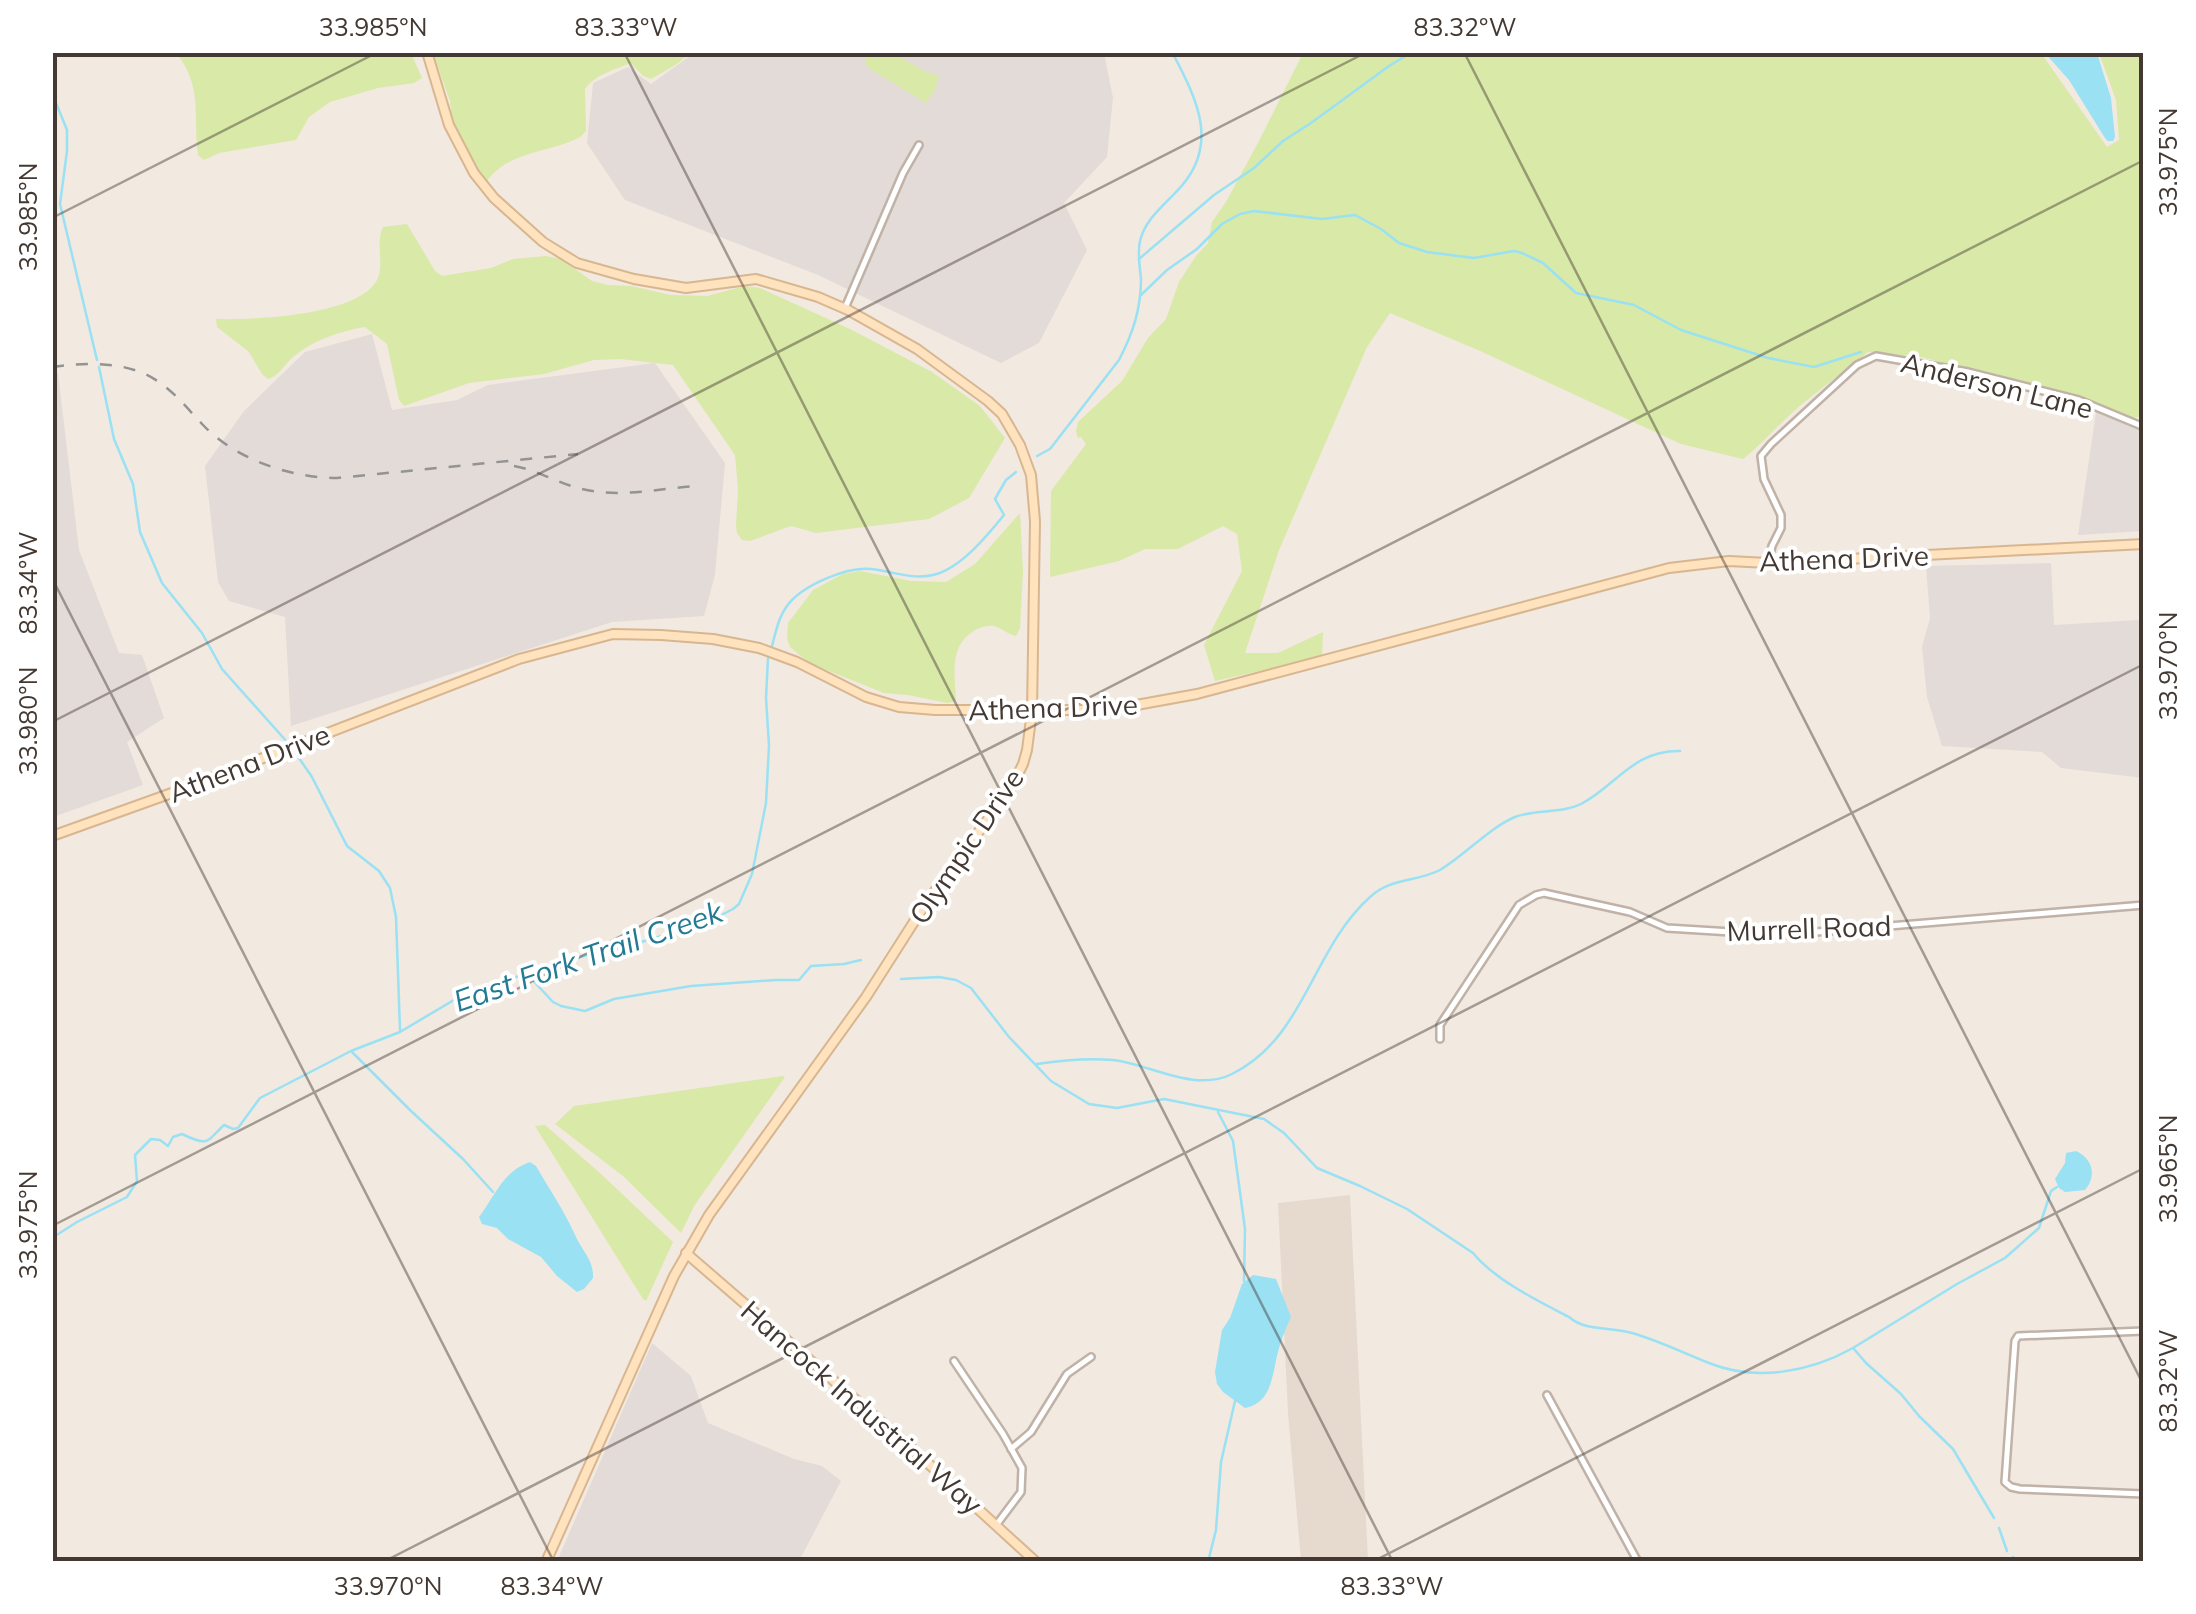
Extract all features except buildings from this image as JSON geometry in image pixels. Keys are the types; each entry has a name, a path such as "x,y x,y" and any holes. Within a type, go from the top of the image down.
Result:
{"street":[{"name":"Olympic Drive","path":"427,52 448,125 474,173 516,221 554,249 577,263 607,273 666,286 704,287 756,279 845,308 918,349 971,386 1002,414 1032,475 1035,520 1028,750 1011,788 721,1196 686,1253 546,1562"},
{"path":"845,308 919,145"},
{"name":"Anderson Lane","path":"1768,563 1782,528 1781,516 1764,479 1761,456 1857,364 1876,356 1968,372 2079,400 2144,427"},
{"name":"Athena Drive","path":"52,836 520,660 613,634 713,639 760,648 866,697 899,707 1109,710 1170,700 1669,568 1729,561 1768,563 2144,544"},
{"name":"Murrell Road","path":"1440,1039 1440,1025 1518,905 1536,894 1630,912 1667,928 1780,935 2144,905"},
{"name":"Hancock Industrial Way","path":"686,1253 1036,1562"},
{"path":"2144,1331 2018,1336 2005,1482 2014,1488 2144,1494"},
{"path":"1011,1449 1031,1432 1067,1374 1091,1357"},
{"path":"954,1361 1022,1468 1021,1492 997,1524"},
{"path":"1547,1394 1638,1562"}],"shaded area":[{"path":"694,53 1104,53 1113,98 1107,157 1064,203 1087,250 1039,343 1001,363 818,275 625,200 587,143 593,83 628,67 651,84"},
{"path":"372,334 392,410 457,400 488,385 655,363 725,463 715,575 704,616 612,622 291,726 285,617 229,601 218,582 205,466 244,411 305,352"},
{"path":"52,373 58,373 79,550 119,653 142,655 164,718 127,742 143,785 53,817"},
{"path":"2096,412 2143,432 2143,531 2078,535"},
{"path":"2051,563 2054,625 2139,620 2143,625 2143,778 2061,768 2042,752 1942,746 1927,697 1922,647 1930,618 1926,566"},
{"path":"1350,1195 1368,1561 1301,1561 1288,1413 1278,1203"},
{"path":"652,1343 691,1376 708,1423 794,1459 822,1466 841,1481 799,1561 557,1561"}],"green space":[{"path":"176,53 411,53 422,78 330,102 309,117 296,140 219,153 204,160 198,155 194,89"},
{"path":"433,53 690,53 651,79 631,63 600,76 585,89 586,131 580,137 518,158 483,181 452,123 450,101"},
{"path":"868,53 892,53 939,76 926,103 867,67"},
{"path":"1303,53 2041,53 2107,147 2119,140 2116,100 2099,53 2143,53 2143,416 2132,418 2060,393 1921,357 1868,352 1794,411 1743,459 1681,444 1390,313 1367,347 1279,550 1245,653 1278,653 1323,632 1322,657 1215,681 1204,645 1242,571 1237,534 1223,526 1178,549 1145,549 1119,561 1050,577 1051,491 1086,444 1078,438 1078,422 1122,381 1148,338 1166,319 1179,282 1208,243 1212,222"},
{"path":"407,224 435,271 442,276 491,268 513,259 546,256 561,259 592,281 671,295 707,296 745,286 760,288 932,372 980,406 1005,438 969,498 929,519 816,533 791,526 750,541 742,540 736,525 735,455 673,365 594,360 544,374 469,383 404,406 399,400 387,344 365,327 308,347 268,379 249,352 217,327 216,319 303,313 349,301 366,292 377,280 383,227"},
{"path":"1020,513 1020,628 1016,636 985,626 964,639 956,655 956,701 884,693 809,663 790,647 788,623 813,590 843,574 860,571 911,581 946,582 975,564"},
{"path":"783,1076 694,1206 681,1233 623,1176 555,1124 574,1106"},
{"path":"545,1125 673,1242 646,1301 535,1126"}],"water":[{"path":"2045,53 2097,53 2111,98 2113,141 2105,138 2069,80"},
{"path":"2076,1151 2089,1163 2091,1179 2085,1190 2065,1192 2055,1179 2066,1153"},
{"path":"530,1162 536,1166 592,1266 593,1278 577,1292 541,1257 508,1239 497,1228 482,1224 479,1217 506,1178"},
{"path":"1253,1275 1276,1279 1291,1317 1269,1388 1260,1401 1245,1408 1223,1392 1215,1372 1222,1330 1242,1284"}],"waterway":[{"name":"East Fork Trail Creek","path":"1037,456 1050,449 1119,360 1138,311 1142,233 1190,175 1198,158 1201,124 1197,106 1172,52"},
{"path":"1139,259 1283,141 1412,52"},
{"path":"52,93 67,130 60,204 97,360"},
{"path":"1141,295 1222,224 1240,214 1254,211 1322,219 1355,215 1399,243 1427,252 1474,258 1522,253 1543,263 1576,293 1634,305 1681,330 1768,358 1814,367 1861,352"},
{"path":"99,367 114,439 133,484 140,532 162,583 202,633 222,669 288,743"},
{"name":"East Fork Trail Creek","path":"771,650 787,606 825,579 861,569 925,576 953,566 1004,515 995,499 1016,472"},
{"name":"East Fork Trail Creek","path":"52,1238 127,1197 137,1181 135,1155 151,1139 168,1146 173,1137 182,1134 206,1141 224,1125 238,1128 260,1098 351,1051 400,1032 464,994 571,959 704,924 733,909 752,874 766,803 768,658"},
{"path":"292,748 312,777 347,846 379,871 390,888 396,917 400,1030"},
{"path":"1037,1064 1103,1059 1187,1079 1217,1079 1232,1074 1257,1058 1276,1038 1350,918 1378,891 1440,870 1515,817 1581,804 1650,756 1680,751"},
{"path":"527,974 553,1002 585,1011 614,999 691,986 799,980 811,966 861,960"},
{"path":"901,979 939,977 971,988 1009,1037 1051,1081 1089,1104 1117,1108 1164,1099 1264,1119 1284,1133 1317,1168 1407,1209 1473,1253 1505,1281 1575,1321 1638,1335 1727,1369 1782,1372 1819,1363 1853,1348 2005,1258 2039,1228 2051,1191 2057,1187"},
{"path":"352,1052 493,1192"},
{"path":"1218,1112 1233,1141 1245,1229 1244,1281"},
{"path":"1854,1349 1953,1449 1994,1518"},
{"path":"1208,1562 1216,1530 1221,1462 1235,1401"},
{"path":"1999,1528 2007,1551"},
{"path":"2013,1557 2016,1562"}],"railway":[{"path":"52,367 99,364 145,374 169,390 231,448 283,470 319,477 578,454"},
{"path":"514,466 596,492 694,486"}]}
